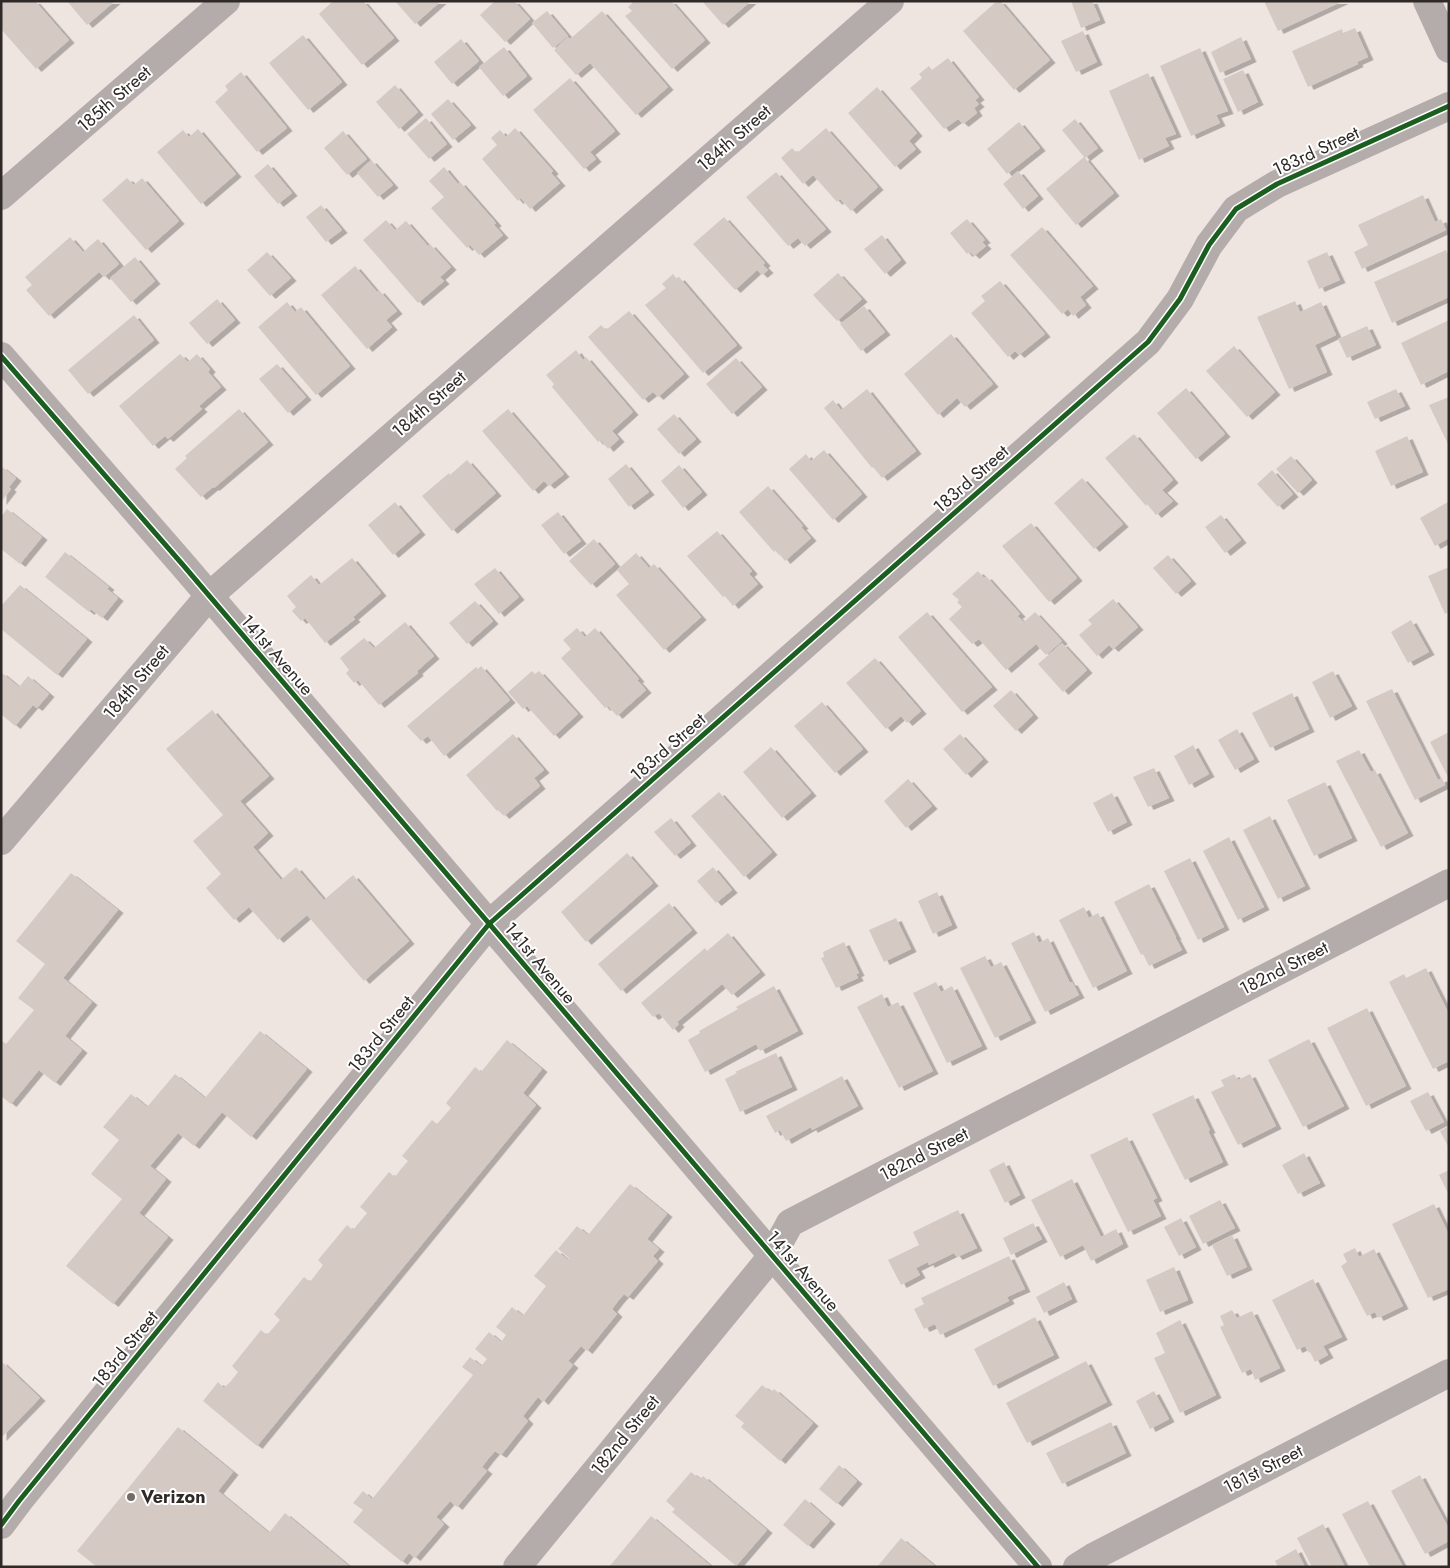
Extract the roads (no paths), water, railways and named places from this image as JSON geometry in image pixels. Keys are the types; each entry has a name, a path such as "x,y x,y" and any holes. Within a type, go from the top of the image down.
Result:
{"street":[{"name":"185th Street","path":"1,196 226,1"},
{"name":"184th Street","path":"1,841 209,596 890,1"},
{"path":"1427,1 1449,49"},
{"name":"183rd Street","path":"1,1525 489,924 1148,342 1180,299 1209,245 1236,209 1277,184 1449,106"},
{"name":"141st Avenue","path":"1,356 209,596 1038,1567"},
{"name":"182nd Street","path":"517,1567 772,1256 790,1223 1449,883"},
{"name":"181st Street","path":"1077,1567 1449,1373"}],"place":[{"name":"Verizon","path":"131,1497"}]}
